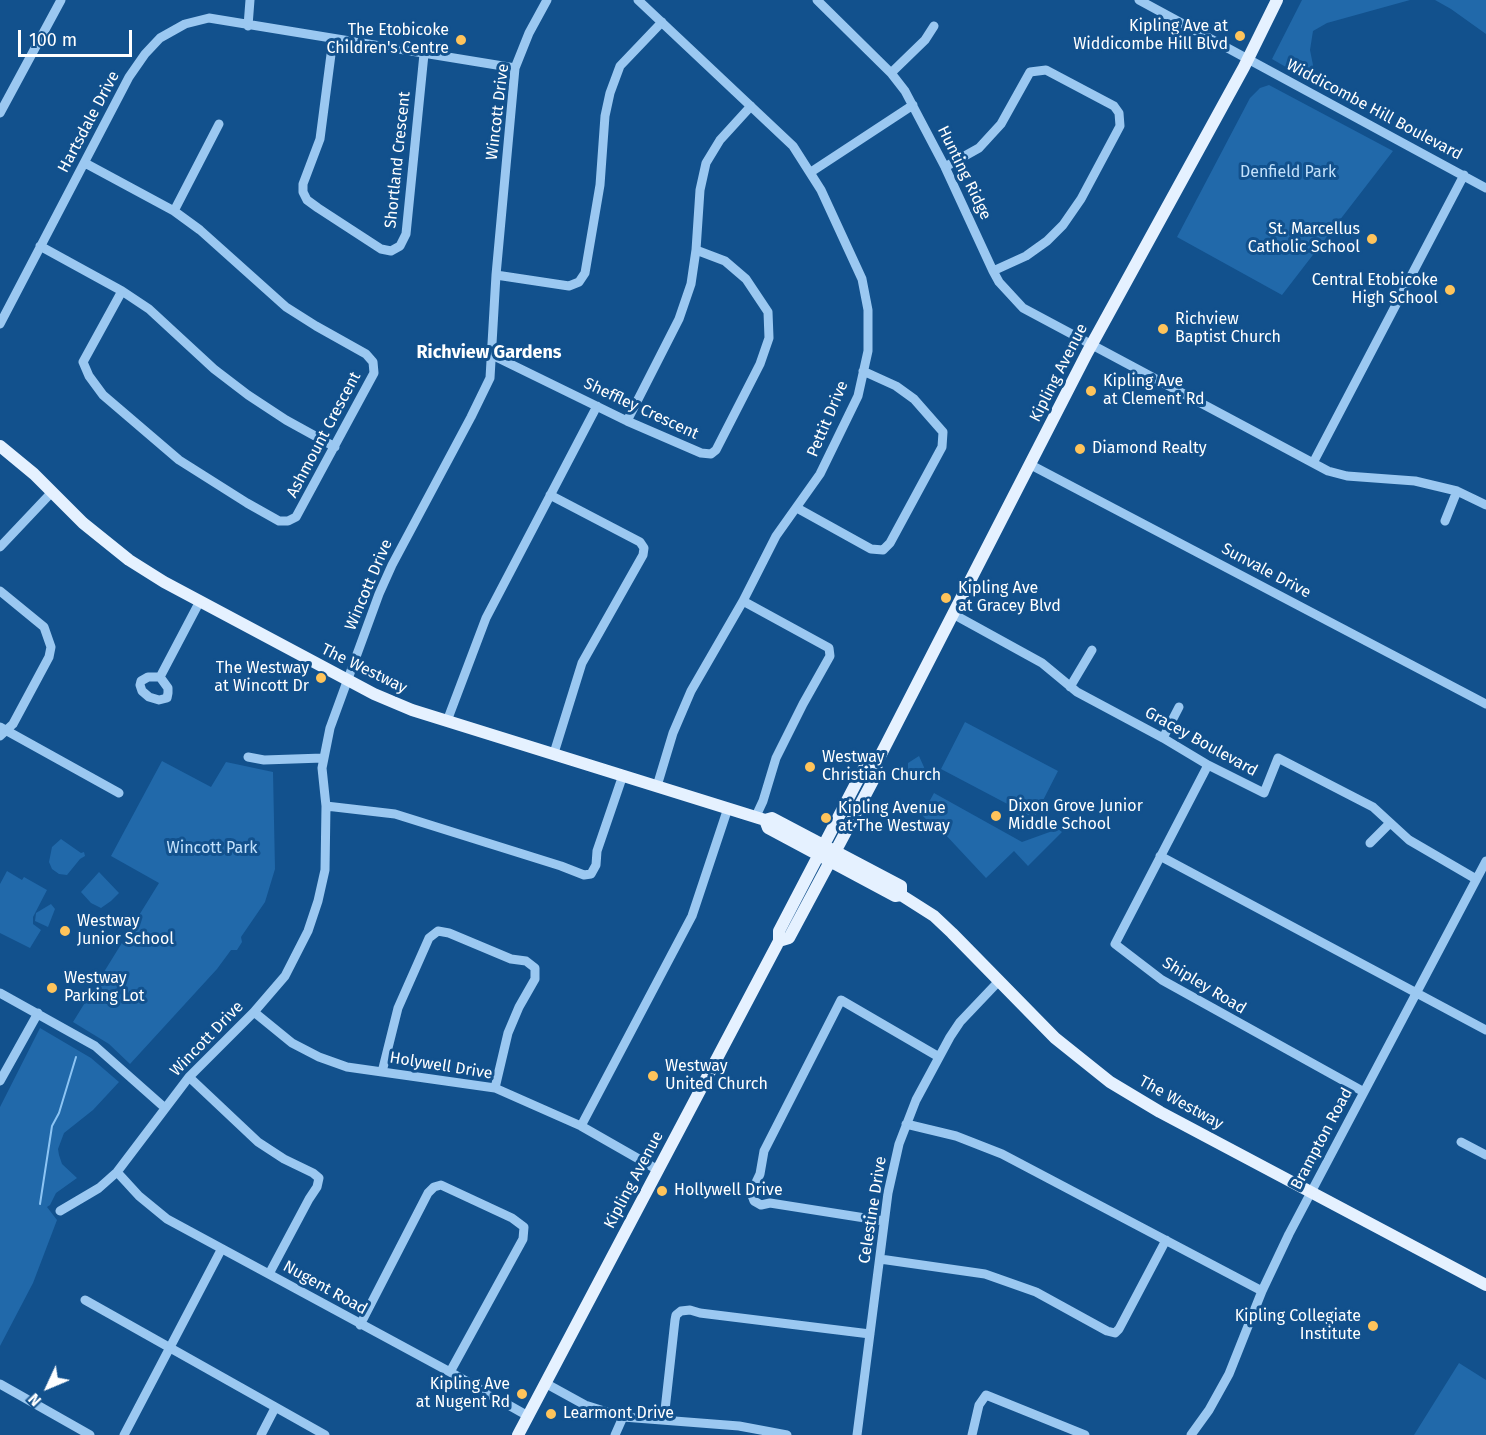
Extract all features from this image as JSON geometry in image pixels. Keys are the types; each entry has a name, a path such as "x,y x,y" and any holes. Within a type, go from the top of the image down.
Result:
{"main road":[{"name":"Kipling Avenue","path":"779,941 789,938 830,862 877,773 876,764 1091,345 1248,58 1277,0"},
{"name":"The Westway","path":"0,446 27,468 83,523 118,552 155,577 348,681 393,702 447,721 760,818 772,818 901,886 901,895"},
{"name":"Kipling Avenue","path":"518,1435 779,941 779,931 864,768 876,764"},
{"name":"The Westway","path":"760,818 768,828 895,896 901,895 942,924 1054,1038 1110,1082 1160,1112 1486,1285"}],"street":[{"path":"0,113 62,0"},
{"path":"248,26 250,0"},
{"name":"Wincott Drive","path":"60,1211 99,1188 117,1172 189,1077 254,1012 285,976 311,921 325,870 326,806 322,758 330,728 379,594 392,565 486,389 492,370 496,275 515,68 529,33 547,0"},
{"name":"Pettit Drive","path":"638,0 793,146 822,190 862,279 868,310 868,351 858,396 820,474 776,536 743,601 691,691 673,733 657,786"},
{"name":"Hunting Ridge","path":"817,0 891,73 913,105 945,166 993,272 1023,308 1328,471 1347,476 1416,481 1457,491 1486,505"},
{"name":"Widdicombe Hill Boulevard","path":"1139,0 1486,188"},
{"name":"Hartsdale Drive","path":"1,321 129,77 160,38 185,24 209,18 515,68"},
{"path":"496,275 569,286 579,282 585,273 600,185 605,116 610,93 620,66 662,22"},
{"path":"891,73 925,40 934,26"},
{"name":"Shortland Crescent","path":"333,39 320,139 303,184 303,192 308,200 318,208 381,249 391,251 400,246 406,234 424,54"},
{"path":"945,166 979,148 1002,124 1030,72 1046,70 1114,106 1119,113 1120,126 1081,198 1063,225 1047,241 1026,256 993,272"},
{"path":"811,172 913,105"},
{"path":"627,421 679,319 691,284 700,190 706,163 720,140 751,106"},
{"path":"174,211 219,124"},
{"name":"Ashmount Crescent","path":"85,163 174,211 200,230 286,307 366,354 373,362 374,373 303,508 296,517 288,521 279,521 179,460 103,395 88,376 83,362 122,291"},
{"path":"1313,463 1464,175"},
{"path":"40,246 122,291 149,309 214,369 248,395 286,420 335,447"},
{"name":"Sheffley Crescent","path":"492,355 627,421 701,453 711,454 716,450 760,363 770,338 768,312 746,279 725,261 696,250"},
{"path":"797,508 871,549 883,550 890,543 942,447 943,432 914,399 896,386 863,371"},
{"path":"447,721 486,618 597,406"},
{"name":"Sunvale Drive","path":"1031,465 1486,704"},
{"path":"1444,521 1457,491"},
{"path":"0,547 52,492"},
{"path":"550,495 640,542 644,548 643,555 582,663 554,753"},
{"path":"0,591 44,627 51,647 49,657 13,724 2,731 120,793"},
{"path":"160,677 200,601"},
{"path":"743,601 829,648 830,656 776,758 760,818"},
{"name":"Gracey Boulevard","path":"953,614 1042,663 1070,687 1209,765 1264,793 1278,758 1373,807 1409,840 1476,879"},
{"path":"1070,687 1092,650"},
{"path":"1163,738 1179,707"},
{"path":"248,757 274,760 322,758"},
{"name":"Shipley Road","path":"1209,765 1115,944 1162,980 1364,1092"},
{"path":"326,806 396,814 584,875 591,874 596,865 597,852 623,775"},
{"path":"581,1126 692,916 728,808"},
{"path":"1370,843 1390,823"},
{"path":"1160,856 1486,1030"},
{"name":"Brampton Road","path":"1191,1435 1209,1410 1229,1374 1262,1291 1311,1192 1486,861"},
{"path":"382,1072 398,1008 429,938 438,931 449,933 511,959 526,961 534,968 535,979 508,1033 495,1088"},
{"name":"Celestine Drive","path":"857,1435 890,1178 906,1124 916,1100 960,1023 998,982"},
{"path":"0,993 95,1046 165,1108"},
{"path":"884,1221 770,1203 761,1205 754,1201 751,1194 760,1174 764,1151 841,1000 939,1057"},
{"name":"Holywell Drive","path":"254,1012 292,1043 319,1057 347,1067 495,1088 581,1126 658,1170"},
{"path":"0,1082 38,1013"},
{"path":"189,1077 258,1142 319,1178 317,1187 269,1274"},
{"path":"906,1124 956,1136 987,1147 1035,1170 1262,1291"},
{"path":"1461,1142 1486,1155"},
{"name":"Nugent Road","path":"117,1172 139,1196 167,1219 528,1416"},
{"path":"360,1325 428,1193 434,1187 441,1185 512,1218 524,1227 523,1239 450,1372"},
{"path":"880,1259 985,1274 1036,1292 1107,1331 1115,1333 1166,1240"},
{"path":"124,1435 168,1347 221,1250"},
{"path":"85,1300 325,1435"},
{"path":"664,1419 675,1320 676,1315 681,1311 690,1310 870,1334"},
{"path":"545,1383 585,1405 623,1417 664,1419 739,1431 787,1435"},
{"path":"0,1384 90,1435"},
{"path":"972,1435 979,1405 986,1395 1085,1435"},
{"path":"261,1435 275,1408"},
{"path":"615,1435 623,1417"}],"green space":[{"path":"1302,0 1410,0 1327,23 1313,31 1310,50 1317,85 1272,59"},
{"path":"1435,0 1486,0 1486,34 1451,9"},
{"name":"Denfield Park","path":"1269,85 1393,151 1282,295 1177,237 1250,98 1260,88"},
{"path":"965,722 1058,771 1034,818 941,769"},
{"path":"919,756 927,774 919,780 911,778 908,773 908,763"},
{"name":"Wincott Park","path":"162,761 211,787 226,762 273,772 275,869 265,902 241,937 242,942 237,950 231,950 217,969 130,1064 109,1044 73,1022 159,883 111,856"},
{"path":"934,793 1022,842 1058,829 1062,832 1028,866 1014,851 986,878 943,832 940,834 922,815"},
{"path":"61,839 81,853 84,852 85,856 67,875 59,874 52,869 49,862 52,847"},
{"path":"7,871 22,880 24,877 47,890 33,917 33,924 41,930 30,948 0,933 0,884"},
{"path":"99,872 119,893 101,908 91,903 81,892"},
{"path":"51,904 55,909 48,927 35,921 36,913"},
{"path":"40,1028 91,1058 119,1082 93,1110 64,1133 58,1149 59,1155 62,1164 77,1178 56,1193 47,1207 57,1220 33,1283 0,1346 0,1107"},
{"path":"1459,1363 1486,1380 1486,1435 1414,1435"}],"waterway":[{"path":"40,1204 52,1126 59,1113 76,1057"}],"place":[{"name":"Kipling Ave at Widdicombe Hill Blvd","path":"1240,36"},
{"name":"The Etobicoke Children's Centre","path":"461,40"},
{"name":"St. Marcellus Catholic School","path":"1372,239"},
{"name":"Central Etobicoke High School","path":"1450,290"},
{"name":"Richview Baptist Church","path":"1163,329"},
{"name":"Kipling Ave at Clement Rd","path":"1091,391"},
{"name":"Diamond Realty","path":"1080,449"},
{"name":"Kipling Ave at Gracey Blvd","path":"946,598"},
{"name":"The Westway at Wincott Dr","path":"321,678"},
{"name":"Westway Christian Church","path":"810,767"},
{"name":"Dixon Grove Junior Middle School","path":"996,816"},
{"name":"Kipling Avenue at The Westway","path":"826,818"},
{"name":"Westway Junior School","path":"65,931"},
{"name":"Westway Parking Lot","path":"52,988"},
{"name":"Westway United Church","path":"653,1076"},
{"name":"Hollywell Drive","path":"662,1191"},
{"name":"Kipling Collegiate Institute","path":"1373,1326"},
{"name":"Kipling Ave at Nugent Rd","path":"522,1394"},
{"name":"Learmont Drive","path":"551,1414"}],"district":[{"name":"Richview Gardens","path":"489,353"}]}
